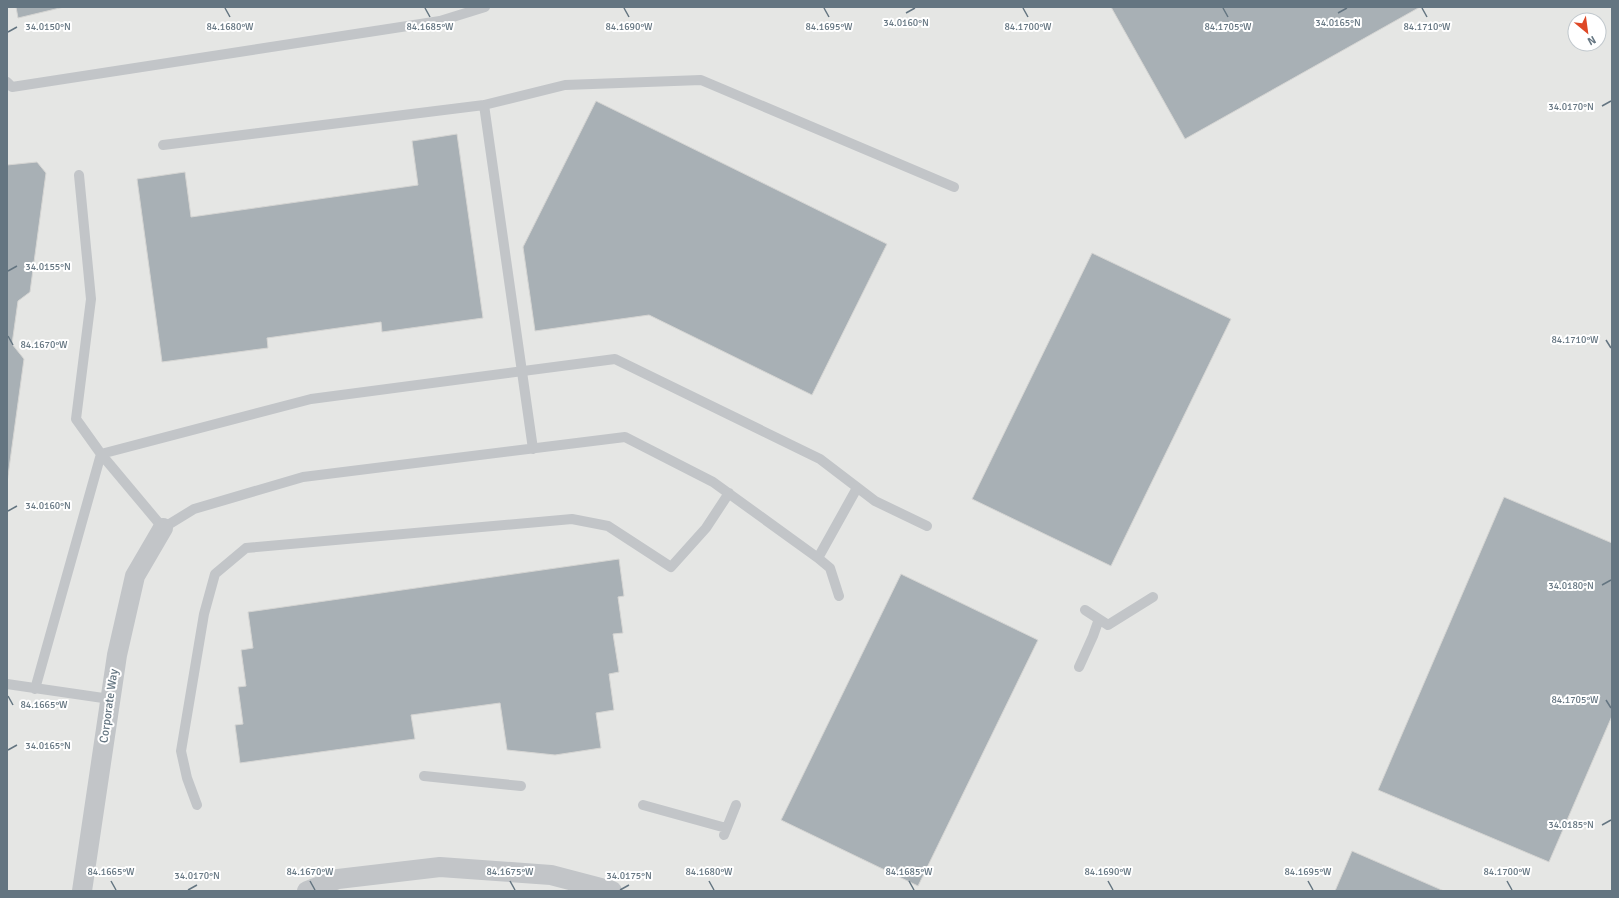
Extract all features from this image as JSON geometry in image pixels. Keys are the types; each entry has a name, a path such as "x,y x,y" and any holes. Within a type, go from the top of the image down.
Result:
{"street":[{"name":"Corporate Way","path":"82,891 117,655 135,576 163,528"},
{"path":"307,891 338,879 440,867 551,875 612,891"}],"lane":[{"path":"7,82 12,87 440,22 485,7"},
{"path":"163,145 484,105 565,85 701,80 954,187"},
{"path":"484,105 533,449"},
{"path":"79,175 91,299 76,419 101,454 163,528 194,509 303,477 625,437 713,482 818,558 830,568 839,596"},
{"path":"101,454 311,399 615,359 820,459 875,501 928,526"},
{"path":"36,689 101,454"},
{"path":"818,558 857,488"},
{"path":"197,805 187,778 181,751 204,614 215,574 246,548 572,519 608,526 672,568 706,528 729,493"},
{"path":"1085,610 1108,625 1153,597"},
{"path":"1079,667 1094,636 1099,619"},
{"path":"7,684 110,699"},
{"path":"424,776 521,786"},
{"path":"642,805 725,832 736,805"}],"shaded area":[{"path":"7,7 1612,7 1612,891 7,891"}],"building":[{"path":"16,7 64,7 18,18"},
{"path":"1111,7 1420,7 1185,139"},
{"path":"596,101 887,244 812,395 649,315 535,331 523,247"},
{"path":"457,134 483,318 382,332 381,322 267,338 268,348 162,362 137,179 185,172 191,217 418,185 412,141"},
{"path":"37,162 46,173 30,292 18,301 12,344 24,359 7,483 7,165"},
{"path":"1092,253 1231,319 1111,566 972,499"},
{"path":"1504,497 1612,543 1612,716 1549,862 1378,790"},
{"path":"619,559 624,596 618,597 623,633 613,634 619,672 609,674 614,710 596,713 601,748 555,755 507,750 500,703 411,715 415,739 240,763 235,725 243,724 238,687 246,686 241,650 253,648 248,612"},
{"path":"901,574 1038,640 918,886 781,820"},
{"path":"1352,851 1444,891 1335,891"}]}
